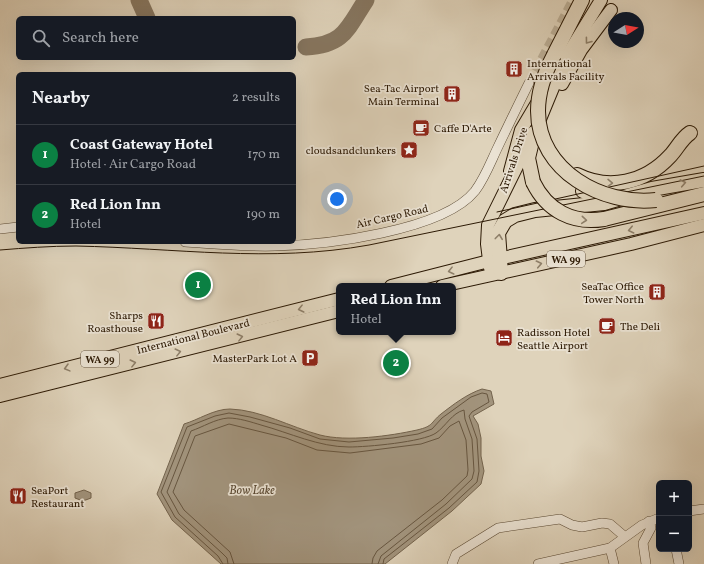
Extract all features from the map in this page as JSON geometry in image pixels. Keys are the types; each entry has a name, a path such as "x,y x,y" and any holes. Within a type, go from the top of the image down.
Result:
{"highway":[{"path":"582,0 559,58 541,88 538,111 541,134 552,154 572,177 596,191 623,199 656,200 704,193"},
{"path":"534,133 528,158 533,182 544,200 558,212 567,216 585,221 604,219 704,193"},
{"path":"552,154 567,168 582,178 604,183 620,183 632,180 654,170 667,160 685,136 690,133"},
{"path":"495,267 498,233 502,224 510,218 535,210 610,201 652,189 704,180"},
{"path":"583,191 601,200 610,201"}],"main road":[{"name":"Arrivals Drive","path":"500,198 521,130 559,58 601,0"},
{"path":"547,105 581,50 611,10"},
{"name":"Arrivals Drive","path":"495,267 487,232 490,220 547,105 559,58"},
{"name":"WA 99","path":"450,283 495,267 704,213"},
{"name":"WA 99","path":"407,283 631,244 704,225"},
{"name":"International Boulevard","path":"0,385 336,300"},
{"name":"International Boulevard","path":"0,396 336,313"}],"street":[{"name":"Air Cargo Road","path":"296,244 378,232 428,221 461,204 480,183 529,83"},
{"path":"0,229 16,226"},
{"name":"Air Cargo Road","path":"225,244 274,246 295,244"},
{"path":"692,511 704,509"},
{"path":"452,563 456,554 498,528 560,519 572,525 582,527 602,523 610,524 624,536"},
{"path":"538,564 610,548 624,536 649,521 656,519"},
{"path":"646,564 643,543 651,528 649,521"},
{"path":"610,548 614,564"},
{"path":"677,552 679,564"}],"water":[{"name":"Bow Lake","path":"482,389 491,391 494,404 473,416 478,424 481,438 481,456 484,471 481,484 452,511 385,564 221,564 172,520 157,494 184,424 224,409 253,412 309,432 331,437 355,438 382,436 426,427 456,403"},
{"path":"84,490 91,493 91,498 83,501 75,498 75,493"}],"taxiway":[{"path":"139,0 146,16"},
{"path":"306,47 319,46 337,39 349,27 366,0"}],"tunnel":[{"path":"529,83 573,0"}],"tram line":[{"path":"497,212 704,166"},
{"path":"0,250 76,246 259,254 332,250 369,245 704,176"}],"place":[{"name":"International Arrivals Facility","path":"514,69"},
{"name":"Sea-Tac Airport Main Terminal","path":"452,94"},
{"name":"Caffe D'Arte","path":"421,128"},
{"name":"cloudsandclunkers","path":"409,150"},
{"name":"Coast Gateway Hotel","path":"198,285"},
{"name":"SeaTac Office Tower North","path":"657,292"},
{"name":"Sharps Roasthouse","path":"156,321"},
{"name":"The Deli","path":"607,326"},
{"name":"Radisson Hotel Seattle Airport","path":"504,338"},
{"name":"MasterPark Lot A","path":"310,358"},
{"name":"Red Lion Inn","path":"396,363"},
{"name":"SeaPort Restaurant","path":"18,496"}]}
